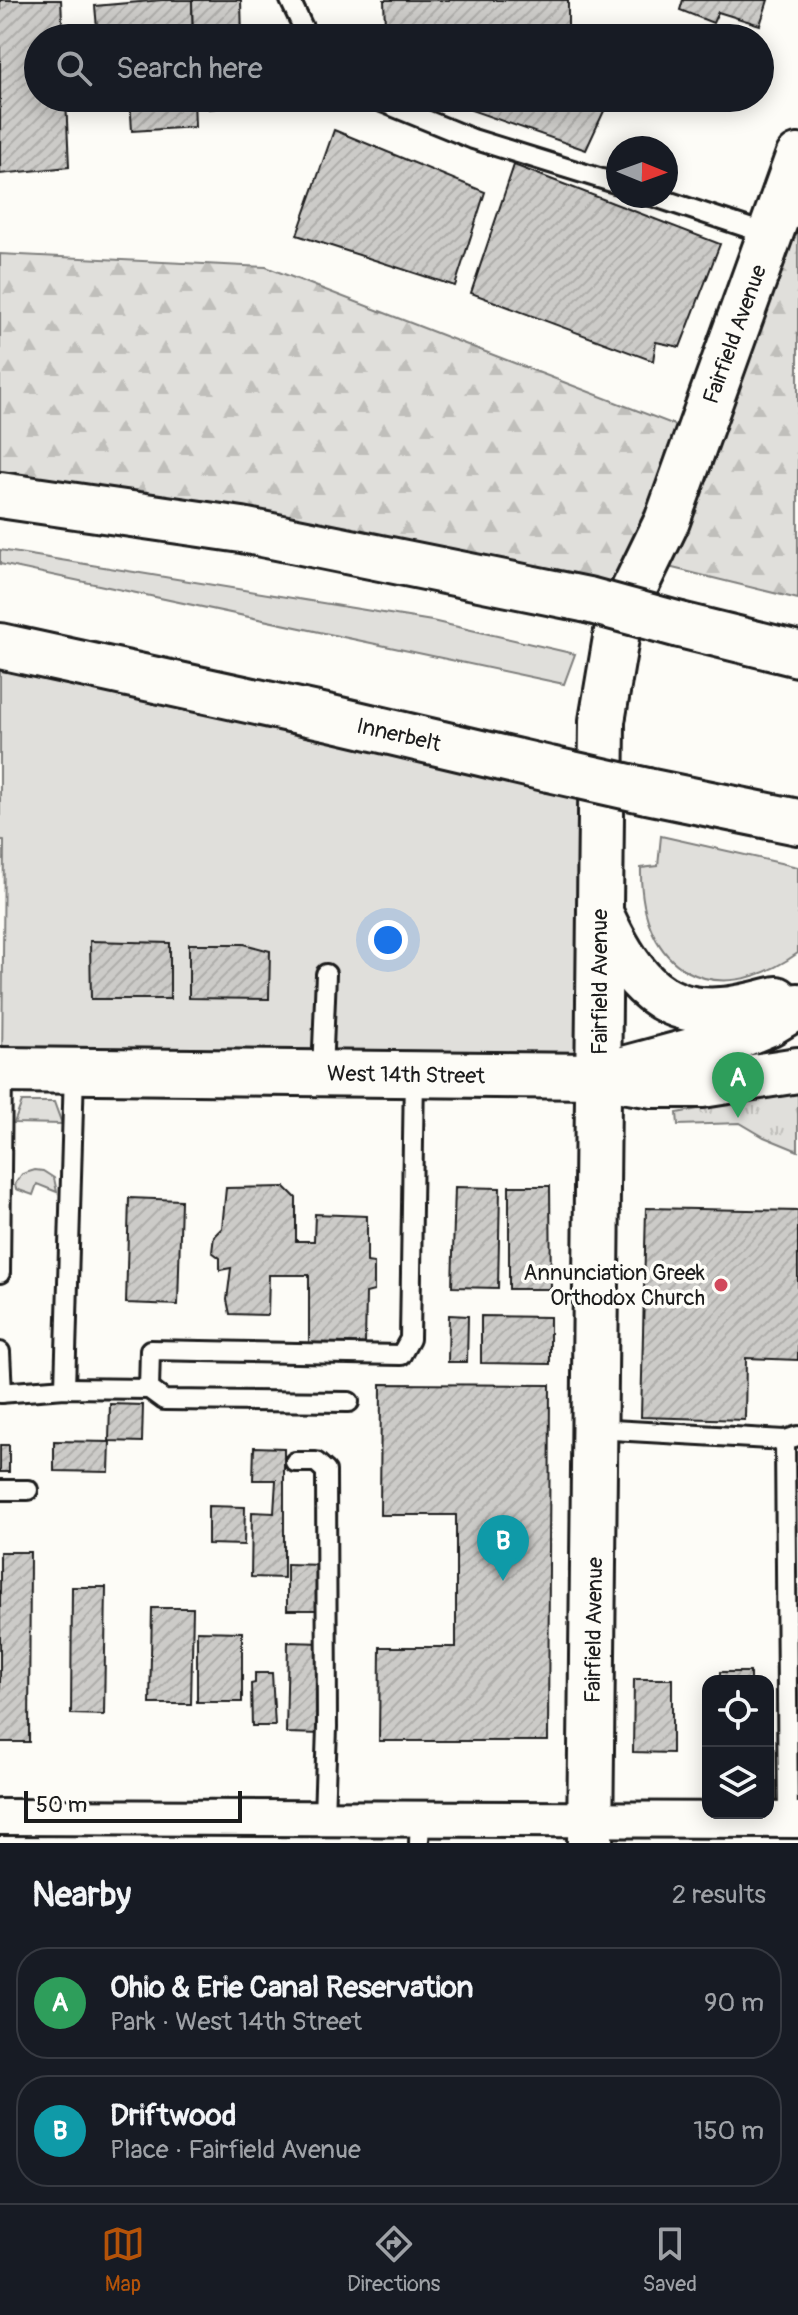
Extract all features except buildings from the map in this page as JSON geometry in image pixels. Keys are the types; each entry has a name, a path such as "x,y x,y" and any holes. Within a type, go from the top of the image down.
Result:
{"main road":[{"name":"Fairfield Avenue","path":"591,1832 602,721 619,620 667,521 798,157"},
{"path":"0,495 242,530 588,600 798,654"},
{"name":"Innerbelt","path":"0,646 798,822"},
{"path":"600,912 623,961 653,991 678,1006 723,1010 781,998 798,991"},
{"name":"West 14th Street","path":"1,1070 598,1076 721,1043 770,1023 798,1006"},
{"path":"598,1076 653,1085 702,1085 798,1070"}],"street":[{"path":"0,1817 324,1817 419,1831 591,1832 793,1820"}],"lane":[{"path":"290,0 301,24"},
{"path":"406,112 473,139 606,180"},
{"path":"678,205 770,235"},
{"path":"322,1073 326,974"},
{"path":"0,1273 1,1070"},
{"path":"65,1388 74,1070"},
{"path":"149,1389 150,1350 401,1355 410,1339 414,1074"},
{"path":"0,1352 1,1393 65,1388 149,1389 164,1400 349,1402"},
{"path":"595,1429 792,1438 793,1820"},
{"path":"295,1462 316,1462 326,1471 327,1727 324,1817"},
{"path":"0,1490 28,1490"}],"green space":[{"path":"798,157 798,599 648,562 624,610 0,495 0,254 266,267 698,434"},
{"path":"0,550 432,621 575,654 564,684 0,564"},
{"path":"0,646 601,780 598,1076 2,1070 4,841 0,839"},
{"path":"661,836 798,867 798,953 767,971 738,979 711,979 687,971 668,956 653,933 644,903 641,868 658,866"},
{"path":"798,1090 798,1151 740,1123 678,1125 677,1113"},
{"path":"22,1102 54,1102 62,1124 14,1123"},
{"path":"35,1170 54,1178 57,1192 37,1184 33,1195 16,1189 15,1184 22,1174"}],"place":[{"name":"Ohio & Erie Canal Reservation","path":"738,1118"},
{"name":"Annunciation Greek Orthodox Church","path":"721,1285"},
{"name":"Driftwood","path":"503,1581"}]}
